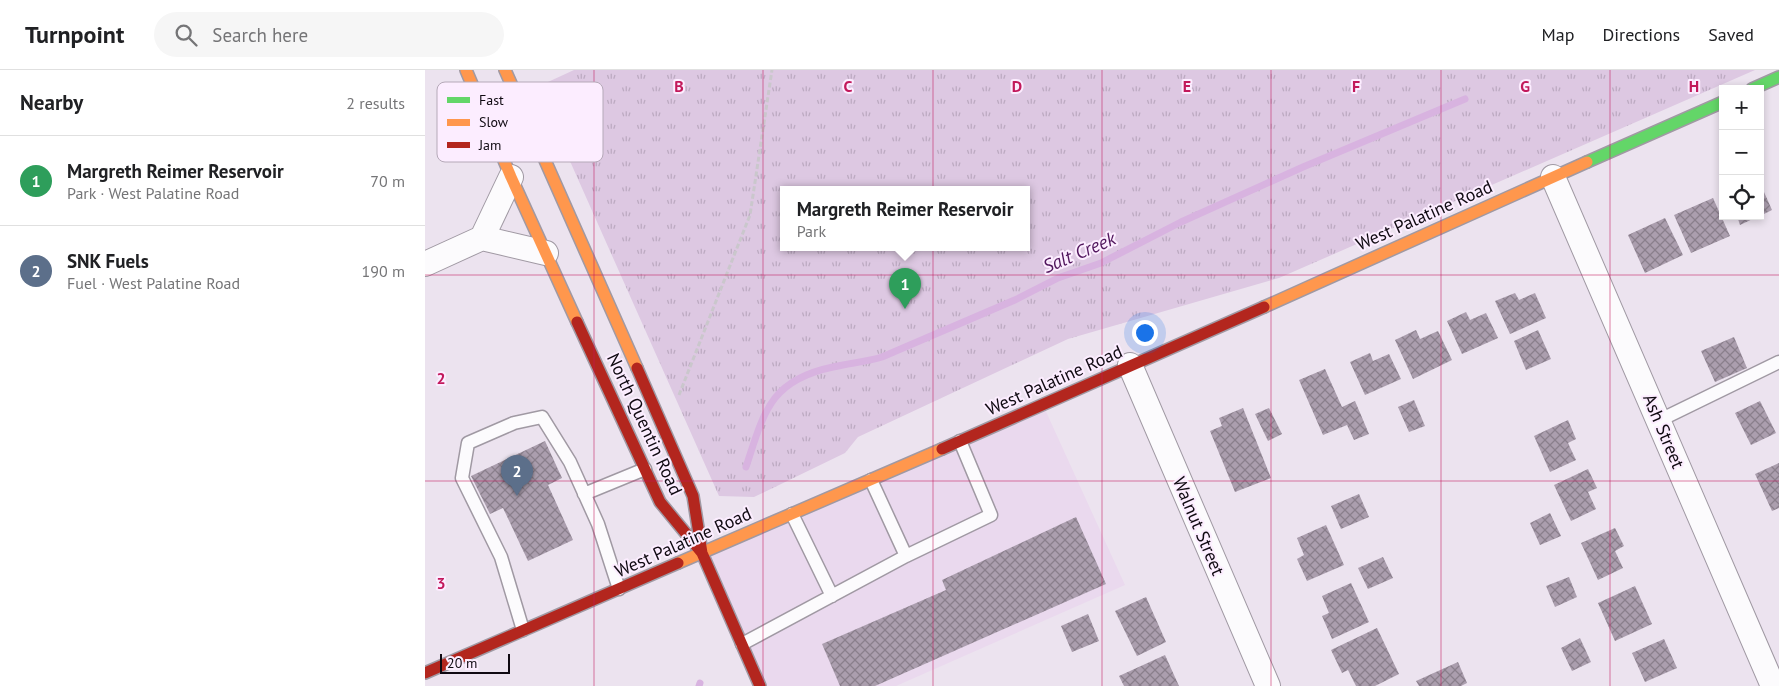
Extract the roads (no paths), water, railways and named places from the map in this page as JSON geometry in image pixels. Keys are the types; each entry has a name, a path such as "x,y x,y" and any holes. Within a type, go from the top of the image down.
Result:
{"main road":[{"name":"North Quentin Road","path":"466,70 471,82"},
{"name":"North Quentin Road","path":"505,70 510,82"},
{"path":"1760,85 1779,76"},
{"name":"West Palatine Road","path":"433,673 523,630 960,441 1719,104"},
{"name":"North Quentin Road","path":"505,162 660,502 702,553"},
{"name":"North Quentin Road","path":"546,162 693,496 702,553"},
{"path":"702,553 760,686"}],"street":[{"path":"482,238 511,176"},
{"name":"Ash Street","path":"1553,177 1773,686"},
{"path":"425,264 482,238 546,253"},
{"name":"Walnut Street","path":"1130,366 1269,686"}],"lane":[{"path":"1659,420 1779,362"},
{"path":"523,630 501,558 462,478 468,443 514,423 542,417 569,462 598,524 619,589"},
{"path":"742,644 906,556 991,515 960,441"},
{"path":"584,494 645,469"},
{"path":"871,480 906,556"},
{"path":"792,514 832,596"}],"waterway":[{"name":"Salt Creek","path":"746,467 765,415 773,401 795,380 833,367 882,357 1017,299 1058,278 1101,263 1181,222 1303,167 1465,99"}],"place":[{"name":"Margreth Reimer Reservoir","path":"905,309"},
{"name":"SNK Fuels","path":"517,496"}]}
